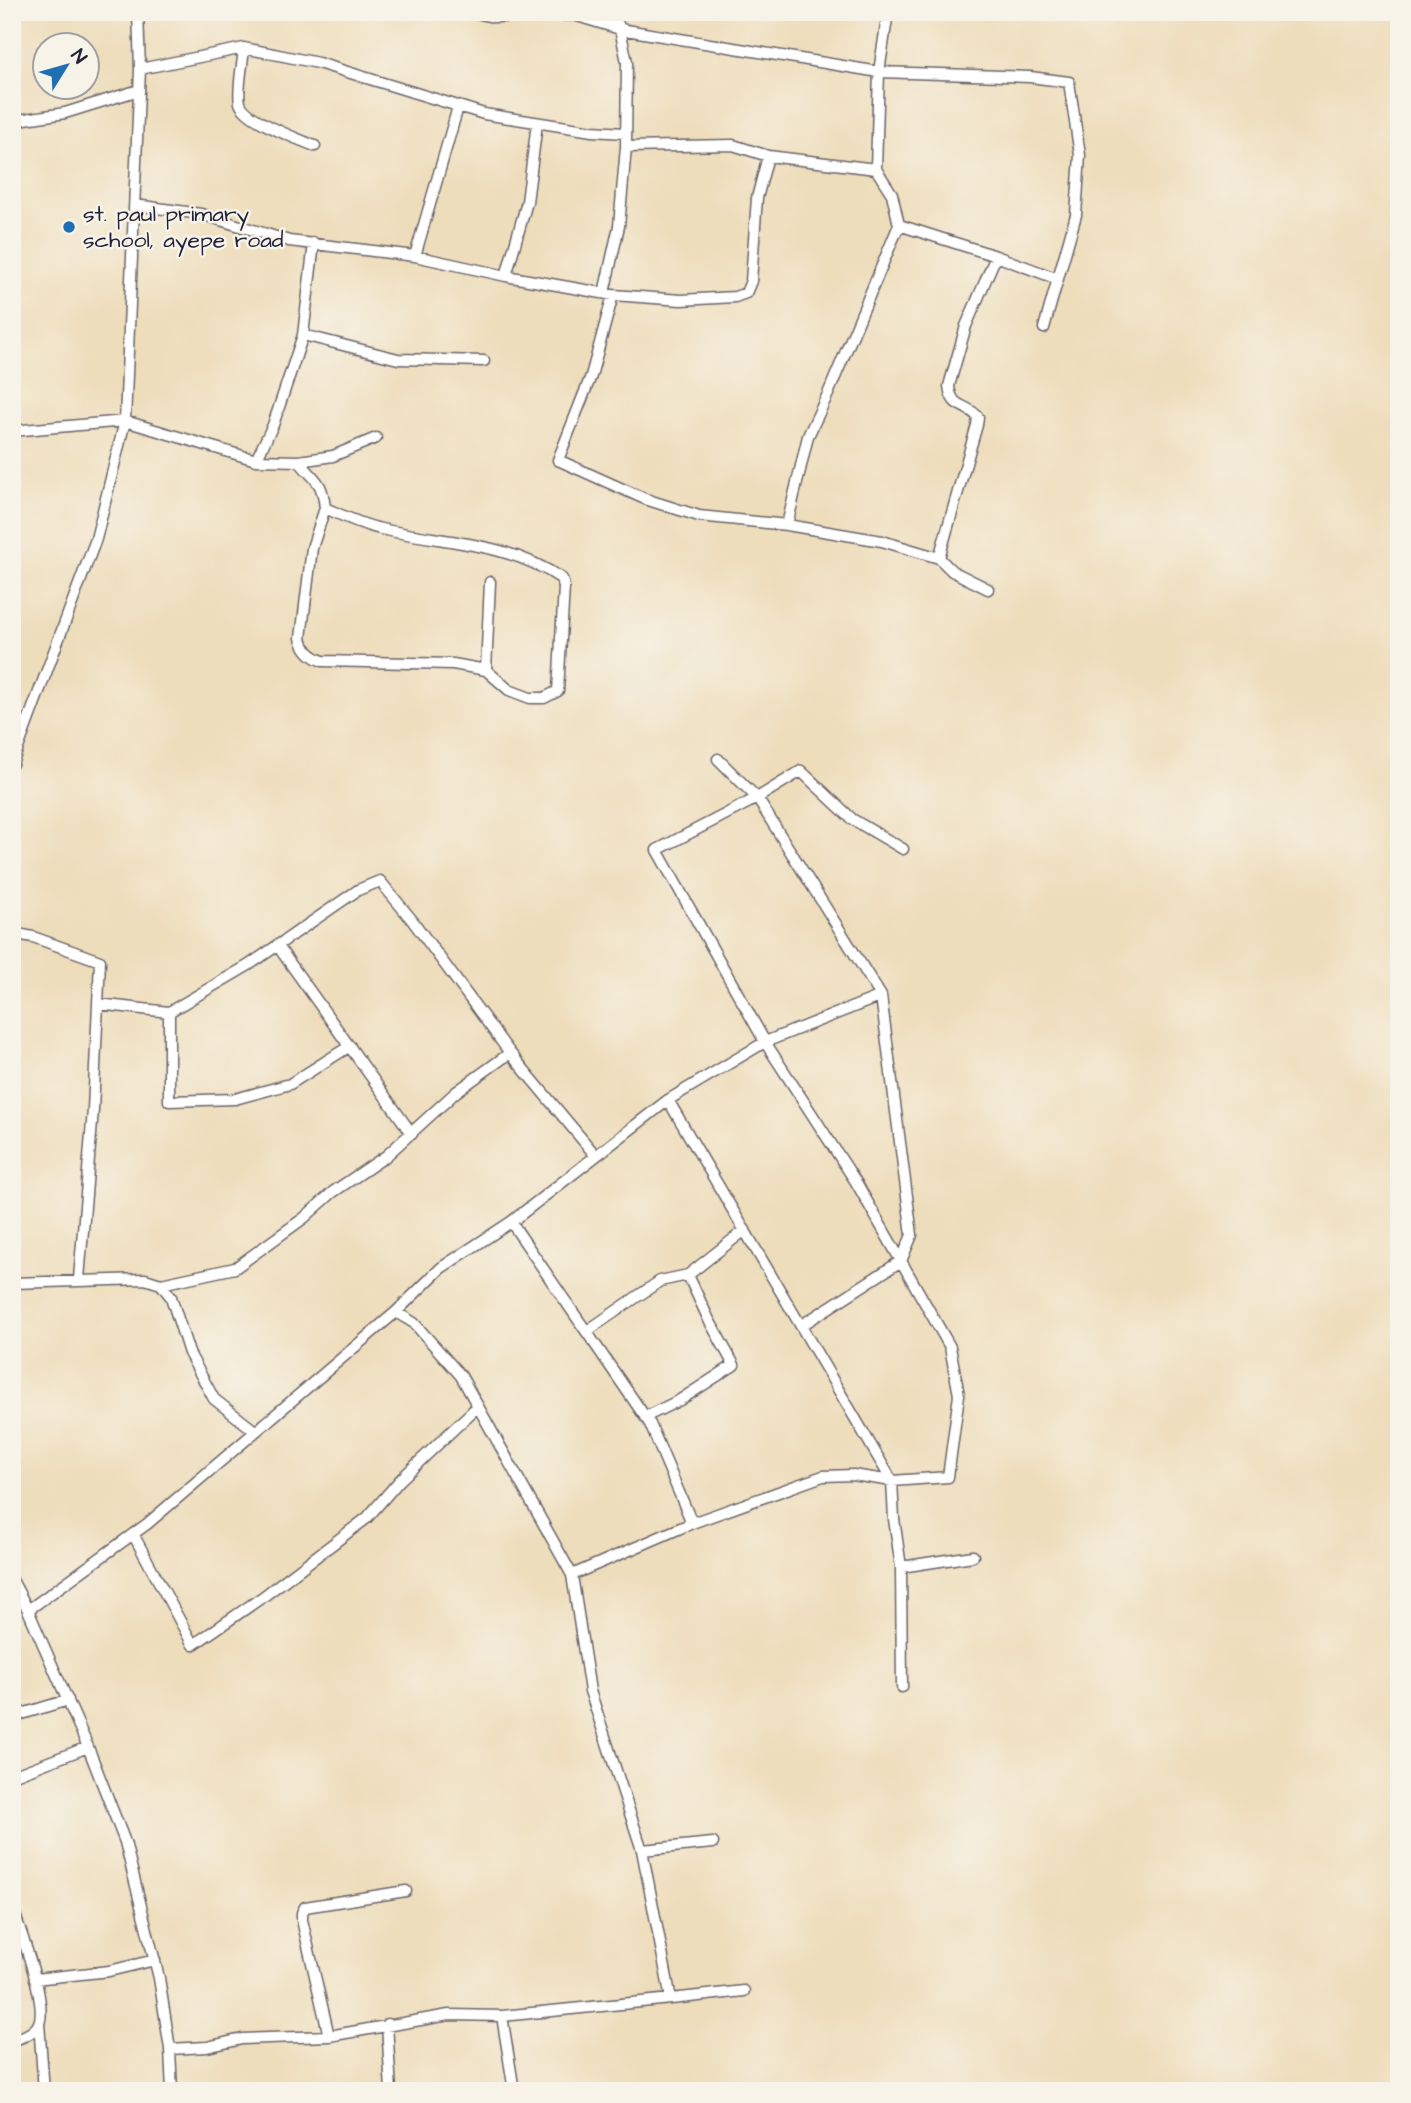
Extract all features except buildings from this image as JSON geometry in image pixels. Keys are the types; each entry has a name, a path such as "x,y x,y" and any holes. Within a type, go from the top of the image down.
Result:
{"street":[{"path":"12,764 96,539 125,421 140,69 138,12"},
{"path":"472,12 493,17 573,15 620,29 879,72 1030,77 1069,82 1080,155 1076,215 1044,328"},
{"path":"613,12 620,29 627,62 626,147 619,226 591,376 558,460 645,499 699,516 787,525 914,548 939,558 951,570 988,589"},
{"path":"787,525 808,436 899,225 892,194 876,169 879,72 888,12"},
{"path":"140,69 244,48 318,63 458,107 537,123 592,131 625,132"},
{"path":"244,48 240,96 242,107 255,118 315,146"},
{"path":"12,121 65,113 139,90"},
{"path":"415,256 458,107"},
{"path":"506,276 527,202 537,123"},
{"path":"626,147 733,145 768,156 876,169"},
{"path":"135,205 201,214 289,241 415,256 608,294 681,300 735,297 746,293 751,281 757,198 768,156"},
{"path":"899,225 1058,279"},
{"path":"256,460 278,414 303,335 314,243"},
{"path":"939,558 978,417 972,411 956,405 950,396 949,386 966,326 996,256"},
{"path":"303,335 398,359 484,361"},
{"path":"12,431 125,421 256,460 299,461 332,456 376,438"},
{"path":"299,461 320,483 325,508 312,548 301,638 315,659 433,662 486,670 516,694 530,698 544,698 558,691 564,587 562,579 526,559 463,541 379,529 325,508"},
{"path":"486,670 490,582"},
{"path":"718,759 757,798 881,996 912,1235 901,1261 802,1325"},
{"path":"572,1575 692,1523 823,1476 853,1475 892,1481 948,1477 960,1395 950,1347 856,1182 765,1042 657,850 757,798 801,771 852,819 903,849"},
{"path":"97,1004 169,1012 248,965 358,890 380,881 510,1053 596,1156"},
{"path":"12,933 33,937 100,961 93,1110 79,1279"},
{"path":"277,945 412,1134"},
{"path":"29,1610 133,1534 396,1312 442,1268 511,1222 668,1100 765,1042 881,996"},
{"path":"169,1012 169,1101 235,1099 290,1084 350,1046"},
{"path":"12,1283 145,1279 161,1284 235,1268 304,1218 333,1192 386,1156 456,1092 510,1053"},
{"path":"668,1100 892,1481 901,1567 902,1686"},
{"path":"511,1222 645,1418 692,1523"},
{"path":"587,1331 660,1281 688,1275 746,1230"},
{"path":"645,1418 680,1400 734,1365 688,1275"},
{"path":"161,1284 171,1297 189,1353 214,1399 255,1431"},
{"path":"396,1312 414,1323 461,1376 572,1575 590,1691 642,1850 671,1998"},
{"path":"133,1534 193,1645 264,1596 367,1518 400,1480 478,1406"},
{"path":"901,1567 973,1556"},
{"path":"12,1580 29,1610 68,1700 125,1842 155,1960 170,2049 172,2091"},
{"path":"12,1717 68,1700"},
{"path":"12,1776 88,1747"},
{"path":"642,1850 713,1843"},
{"path":"329,2036 302,1913 306,1907 406,1891"},
{"path":"12,1906 35,1979 40,2015 44,2091"},
{"path":"35,1979 109,1971 155,1960"},
{"path":"170,2049 207,2047 242,2039 329,2036 449,2015 502,2016 744,1991"},
{"path":"502,2016 514,2091"},
{"path":"12,2041 32,2031 39,2023"},
{"path":"387,2024 391,2091"}],"place":[{"name":"st. paul primary school, ayepe road","path":"69,227"}]}
